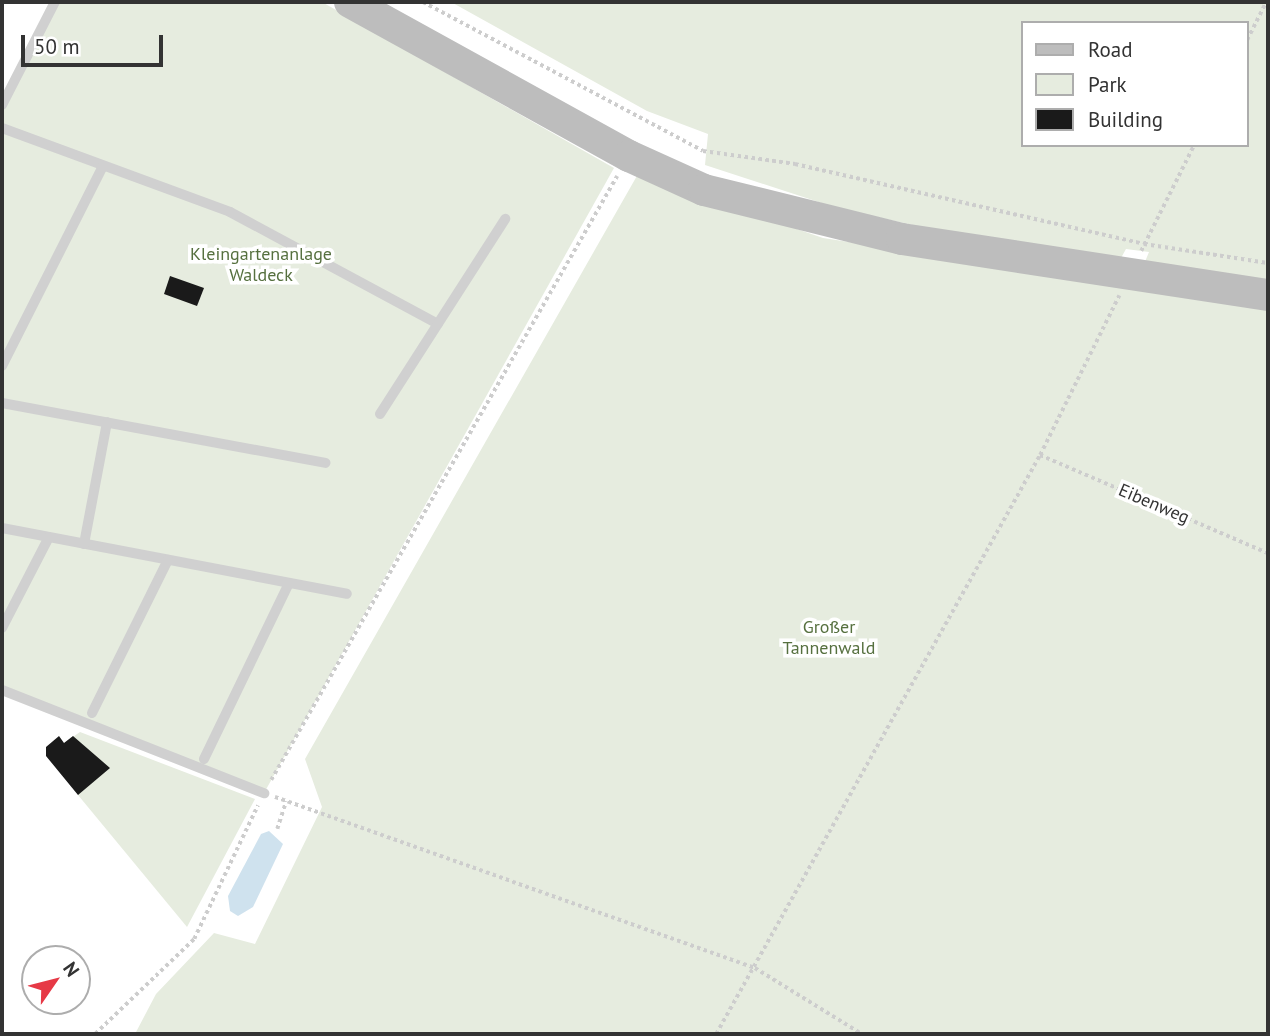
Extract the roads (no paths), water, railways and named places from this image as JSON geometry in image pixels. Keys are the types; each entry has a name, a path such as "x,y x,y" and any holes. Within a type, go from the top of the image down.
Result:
{"main road":[{"path":"350,2 629,156 704,190 902,239 1128,278 1268,295"}],"lane":[{"path":"2,105 55,2"},
{"path":"2,128 230,212 438,324"},
{"path":"2,366 103,166"},
{"path":"380,414 505,219"},
{"path":"2,404 325,463"},
{"path":"84,544 107,422"},
{"path":"2,528 347,594"},
{"path":"2,628 49,537"},
{"path":"92,713 168,560"},
{"path":"204,759 289,583"},
{"path":"2,690 264,793"}],"water":[{"path":"269,831 283,844 253,907 238,916 230,911 228,896 261,834"}],"park label":[{"name":"Kleingartenanlage Waldeck","path":"261,265"},
{"name":"Großer Tannenwald","path":"829,638"}]}
